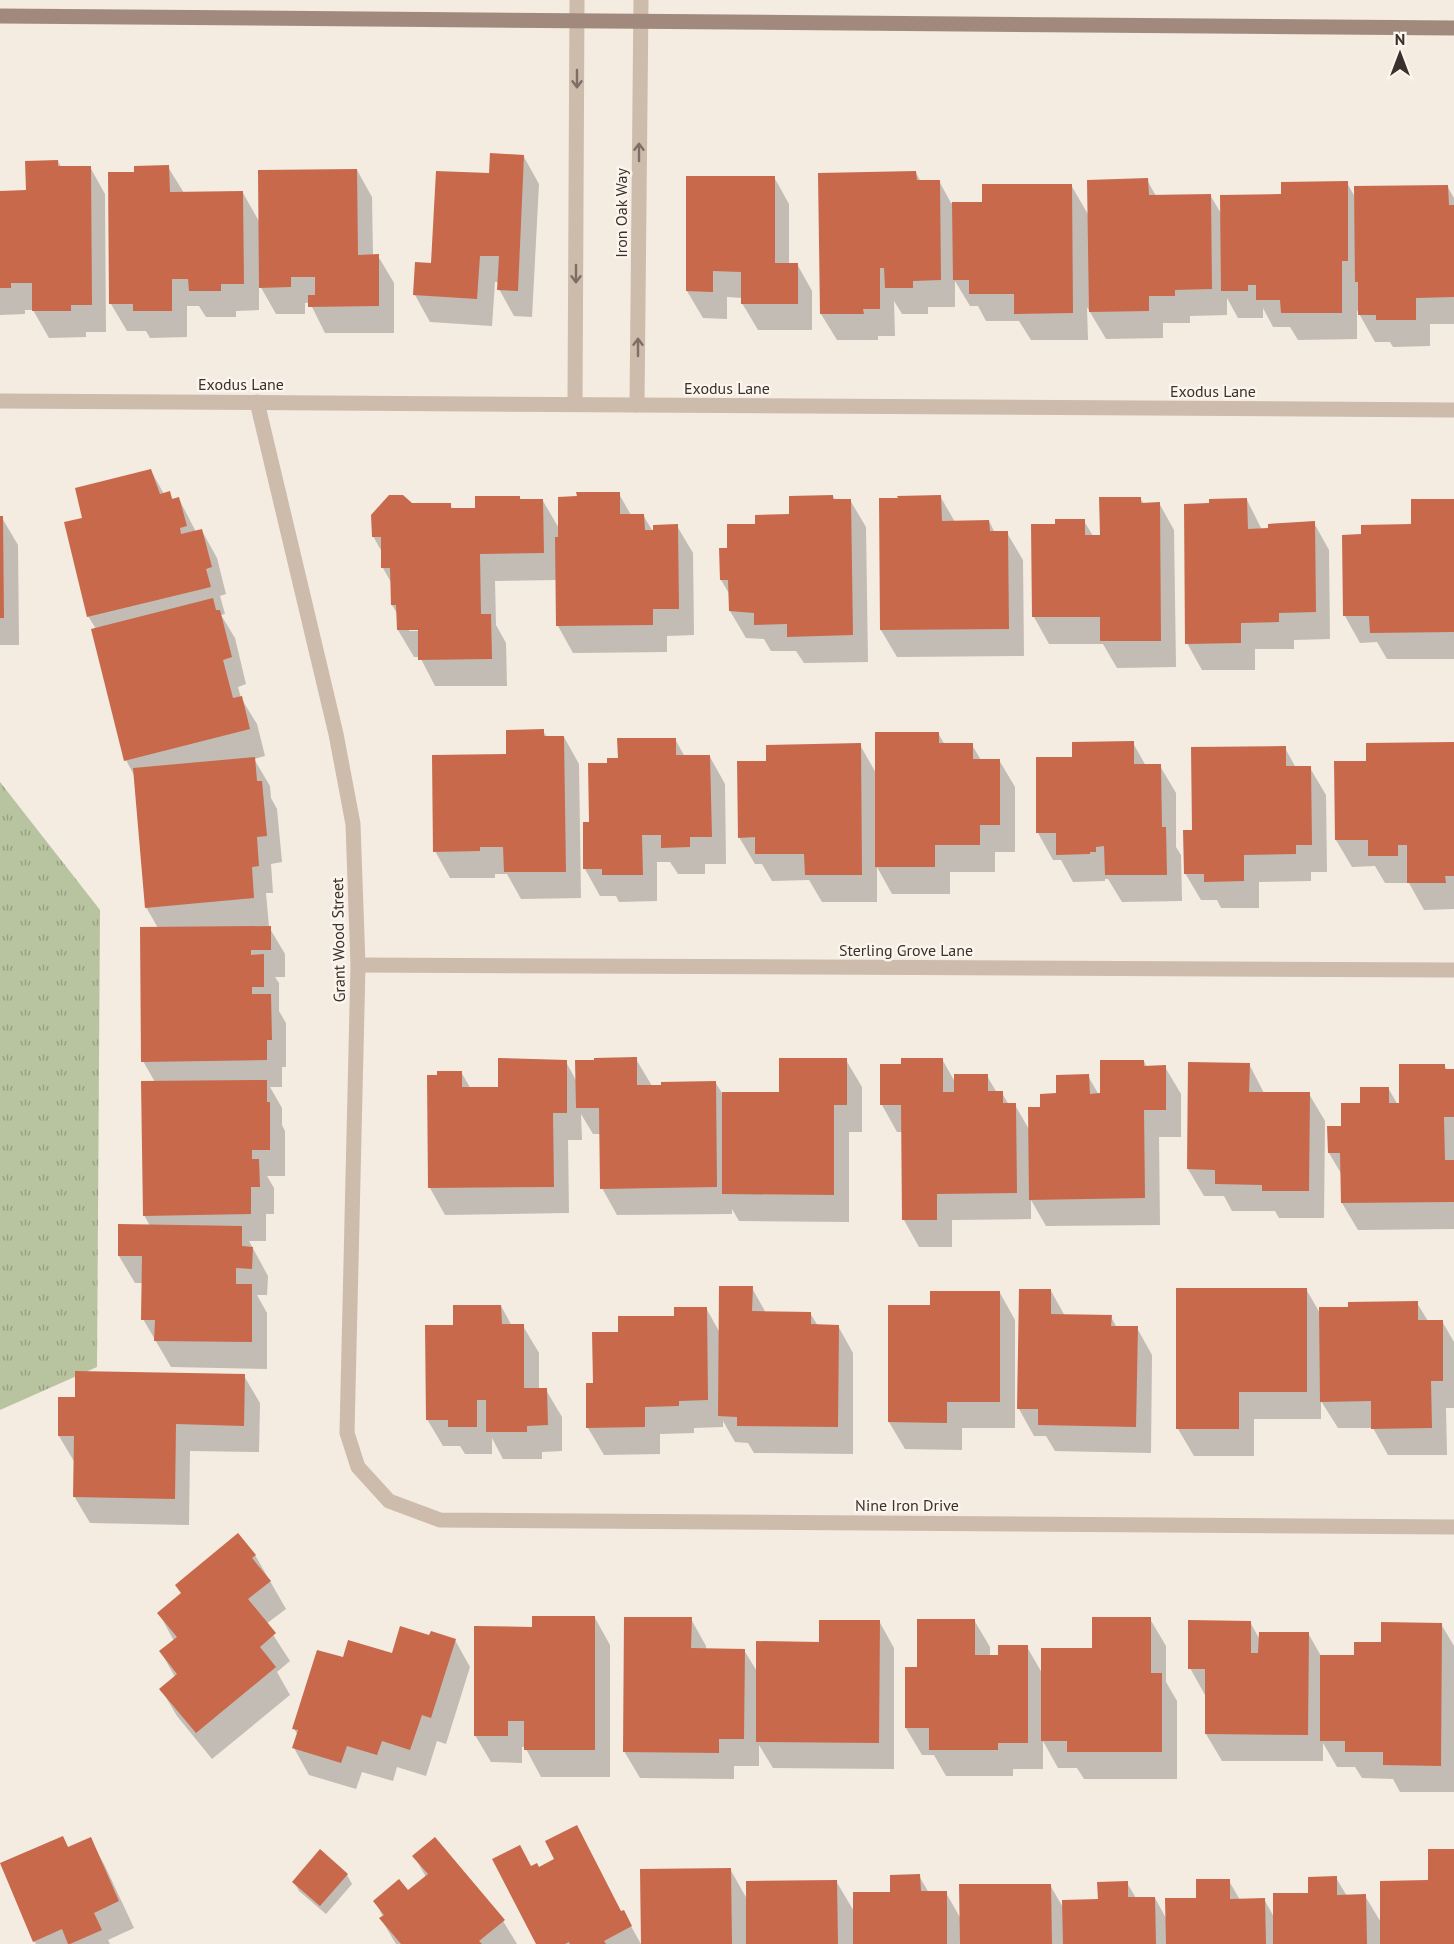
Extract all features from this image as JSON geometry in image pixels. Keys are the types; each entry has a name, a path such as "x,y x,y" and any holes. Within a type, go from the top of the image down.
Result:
{"street":[{"path":"575,404 577,0"},
{"name":"Iron Oak Way","path":"638,405 640,0"},
{"path":"0,16 1454,28"},
{"name":"Exodus Lane","path":"0,401 1454,410"},
{"name":"Grant Wood Street","path":"257,402 336,734 353,824 358,965 347,1433 358,1467 372,1481"},
{"name":"Sterling Grove Lane","path":"358,965 1454,970"},
{"name":"Nine Iron Drive","path":"372,1481 389,1501 440,1520 1454,1527"}],"green space":[{"path":"0,782 100,910 97,1367 0,1410"}],"building":[{"path":"490,153 524,155 518,291 497,290 499,256 480,256 477,299 413,295 415,262 431,263 436,171 489,173"},
{"path":"58,160 58,166 91,166 92,305 71,305 71,311 32,311 32,283 11,283 11,288 0,288 0,191 26,190 25,161"},
{"path":"169,165 170,192 243,191 244,284 221,284 221,291 189,291 188,279 172,279 172,311 133,311 133,304 109,304 108,172 134,172 134,166"},
{"path":"357,169 358,255 379,254 379,306 308,307 308,295 315,295 315,277 291,277 291,287 259,288 258,170"},
{"path":"916,171 917,180 940,180 941,280 913,281 913,288 885,288 884,268 880,268 880,309 863,309 864,314 820,314 818,173"},
{"path":"686,176 775,176 775,263 798,263 798,304 741,304 741,272 713,271 713,292 686,291"},
{"path":"1148,178 1149,195 1211,194 1212,289 1175,290 1175,296 1149,296 1149,311 1089,312 1087,180"},
{"path":"1348,181 1348,261 1342,261 1342,313 1281,313 1280,300 1256,300 1256,285 1248,285 1248,291 1221,291 1220,195 1281,194 1281,182"},
{"path":"982,184 1072,184 1073,313 1014,314 1014,294 969,294 969,280 953,280 952,202 982,202"},
{"path":"1448,185 1449,205 1454,205 1454,297 1416,298 1416,320 1376,320 1376,315 1358,315 1358,282 1355,282 1354,186"},
{"path":"151,469 160,494 170,491 172,499 179,497 187,526 180,528 181,534 202,529 212,567 206,569 211,587 87,617 64,522 82,518 75,488"},
{"path":"576,492 620,492 620,514 644,514 645,530 653,530 653,525 678,524 679,609 653,609 653,625 556,626 555,537 558,537 558,497 577,496"},
{"path":"389,495 403,495 412,503 451,503 451,508 475,508 475,496 520,496 520,499 543,499 544,553 480,554 481,614 491,614 492,659 418,660 418,630 397,630 396,605 391,605 390,568 381,568 381,537 372,537 371,515"},
{"path":"833,495 833,499 851,499 853,635 787,637 787,624 754,625 754,613 729,611 728,580 720,580 719,548 727,548 727,524 755,524 755,515 789,514 789,496"},
{"path":"941,495 942,521 989,520 990,531 1008,531 1009,629 880,630 879,498"},
{"path":"1099,497 1141,497 1141,503 1160,502 1161,641 1100,641 1100,617 1032,617 1031,524 1055,524 1055,519 1085,519 1085,535 1100,535"},
{"path":"1247,498 1248,529 1268,528 1268,524 1315,521 1316,612 1279,613 1279,622 1241,623 1241,643 1185,644 1184,504 1209,503 1209,499"},
{"path":"1411,499 1454,499 1454,632 1370,633 1369,616 1343,616 1342,535 1361,534 1361,525 1411,524"},
{"path":"0,516 3,516 4,618 0,618"},
{"path":"213,598 216,610 220,610 232,657 223,660 233,698 242,696 250,729 124,761 91,629"},
{"path":"544,729 544,736 564,736 566,872 504,872 503,847 480,847 480,851 433,852 432,755 506,754 506,730"},
{"path":"875,732 939,732 939,743 973,743 973,759 1000,759 1000,825 980,825 980,845 935,845 935,867 875,867"},
{"path":"617,738 676,738 676,755 710,755 712,837 690,837 690,847 661,848 661,835 642,835 643,875 602,875 602,869 583,869 583,822 589,822 588,763 607,763 607,758 618,758"},
{"path":"1134,741 1134,764 1161,764 1162,827 1166,827 1167,875 1105,875 1104,846 1096,847 1096,852 1090,852 1090,854 1056,855 1056,833 1036,833 1036,757 1072,757 1072,742"},
{"path":"1454,742 1454,876 1445,876 1446,883 1407,883 1407,845 1398,845 1398,856 1368,856 1368,840 1335,840 1334,761 1366,761 1366,743"},
{"path":"861,743 862,875 805,875 804,854 755,854 755,837 738,838 737,761 766,761 766,745"},
{"path":"1286,746 1286,766 1311,766 1312,845 1296,845 1296,854 1244,855 1244,881 1204,882 1204,874 1184,874 1183,830 1192,830 1191,747"},
{"path":"255,757 257,781 262,781 267,836 257,837 259,866 252,867 254,898 145,908 133,768"},
{"path":"271,926 271,950 251,950 251,955 264,954 264,987 252,987 252,994 271,994 272,1040 267,1040 267,1060 141,1062 140,927"},
{"path":"637,1057 637,1085 716,1081 717,1187 600,1189 599,1108 576,1108 575,1060"},
{"path":"498,1058 567,1060 567,1113 553,1113 554,1187 428,1188 427,1075 437,1075 437,1071 462,1071 462,1087 498,1087"},
{"path":"779,1058 847,1058 847,1105 834,1105 834,1195 722,1194 722,1092 779,1092"},
{"path":"901,1058 943,1058 943,1092 954,1092 954,1074 988,1074 988,1091 1003,1091 1003,1103 1016,1103 1017,1193 937,1194 937,1220 902,1220 901,1105 880,1105 880,1064 901,1064"},
{"path":"1100,1060 1144,1060 1144,1066 1166,1065 1166,1110 1144,1110 1145,1198 1029,1200 1028,1107 1040,1107 1040,1094 1056,1093 1056,1075 1089,1074 1090,1094 1100,1093"},
{"path":"1188,1062 1250,1063 1249,1092 1310,1092 1309,1191 1262,1191 1262,1185 1215,1184 1215,1170 1187,1169"},
{"path":"1399,1064 1445,1064 1445,1069 1454,1069 1454,1117 1444,1117 1445,1160 1454,1160 1454,1202 1341,1203 1340,1153 1328,1153 1327,1126 1341,1126 1341,1103 1360,1103 1360,1087 1389,1087 1389,1103 1399,1103"},
{"path":"267,1080 267,1102 270,1102 270,1150 252,1150 252,1159 259,1159 260,1187 251,1187 251,1214 143,1216 141,1081"},
{"path":"118,1224 242,1226 242,1246 253,1247 252,1269 236,1268 236,1284 252,1284 252,1342 154,1341 155,1320 141,1320 142,1256 118,1256"},
{"path":"719,1286 753,1286 752,1311 811,1312 811,1324 839,1325 838,1427 737,1426 737,1417 718,1416"},
{"path":"1176,1288 1307,1288 1307,1392 1239,1392 1239,1429 1176,1429"},
{"path":"1019,1289 1051,1289 1051,1314 1112,1315 1111,1326 1138,1326 1136,1427 1038,1425 1038,1409 1017,1409"},
{"path":"930,1291 1000,1291 1000,1402 947,1402 947,1423 888,1422 888,1305 930,1305"},
{"path":"1418,1301 1418,1320 1443,1320 1443,1381 1431,1381 1432,1428 1371,1429 1371,1401 1320,1402 1319,1307 1348,1307 1348,1302"},
{"path":"453,1305 501,1305 502,1324 524,1324 524,1388 547,1388 548,1425 527,1426 527,1432 486,1432 486,1400 477,1400 477,1427 448,1427 448,1420 426,1420 425,1325 453,1325"},
{"path":"674,1307 707,1307 708,1400 679,1401 679,1406 645,1407 645,1427 586,1428 586,1383 593,1383 592,1332 618,1332 618,1316 674,1316"},
{"path":"75,1371 245,1374 244,1426 176,1424 175,1499 73,1497 74,1436 58,1436 58,1397 75,1397"},
{"path":"238,1533 256,1555 252,1558 271,1581 248,1599 276,1633 260,1647 276,1667 196,1733 159,1689 177,1674 159,1651 177,1637 157,1613 181,1593 175,1585"},
{"path":"532,1616 595,1616 595,1750 524,1750 524,1721 508,1721 508,1736 474,1736 474,1626 532,1627"},
{"path":"624,1617 692,1617 691,1648 745,1649 744,1739 719,1739 719,1753 623,1752"},
{"path":"1092,1617 1151,1617 1151,1673 1162,1673 1162,1752 1067,1752 1067,1741 1041,1741 1041,1648 1092,1648"},
{"path":"917,1619 975,1619 975,1655 998,1655 998,1645 1028,1645 1028,1743 998,1743 998,1750 929,1750 929,1728 905,1728 905,1667 917,1667"},
{"path":"819,1620 880,1620 879,1743 756,1742 756,1641 819,1642"},
{"path":"1188,1620 1251,1621 1251,1653 1258,1653 1259,1632 1309,1632 1308,1735 1205,1734 1205,1669 1188,1669"},
{"path":"1381,1622 1442,1623 1441,1766 1383,1765 1383,1752 1345,1752 1345,1741 1320,1741 1320,1655 1354,1655 1354,1642 1381,1642"},
{"path":"400,1626 429,1635 431,1631 456,1639 431,1718 422,1715 410,1750 382,1741 377,1755 347,1746 341,1763 292,1748 298,1730 292,1729 317,1650 343,1657 348,1640 392,1653"},
{"path":"577,1825 621,1911 624,1910 632,1926 604,1941 606,1944 570,1944 569,1942 536,1944 492,1859 520,1845 531,1866 537,1863 539,1867 554,1859 545,1841"},
{"path":"63,1836 68,1847 91,1837 119,1901 94,1913 102,1930 70,1944 62,1929 33,1942 0,1863"},
{"path":"435,1837 505,1920 479,1941 482,1944 401,1944 379,1918 384,1915 373,1901 399,1879 408,1890 428,1874 412,1856"},
{"path":"320,1849 348,1874 320,1906 292,1882"},
{"path":"1428,1849 1454,1849 1454,1944 1380,1944 1380,1881 1428,1880"},
{"path":"731,1868 732,1944 641,1944 640,1869"},
{"path":"920,1874 921,1891 947,1891 947,1944 853,1944 853,1892 890,1892 890,1875"},
{"path":"1337,1876 1337,1895 1366,1894 1367,1944 1273,1944 1273,1893 1308,1893 1308,1877"},
{"path":"1196,1879 1230,1879 1230,1899 1265,1898 1266,1944 1166,1944 1165,1898 1196,1898"},
{"path":"837,1880 838,1944 746,1944 746,1881"},
{"path":"1128,1881 1128,1897 1155,1897 1156,1944 1063,1944 1062,1900 1098,1899 1097,1882"},
{"path":"959,1884 1051,1884 1052,1944 960,1944"}]}
